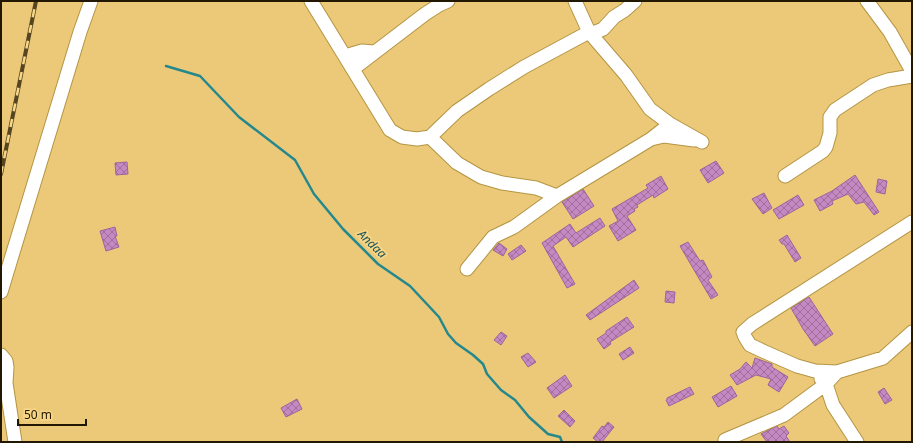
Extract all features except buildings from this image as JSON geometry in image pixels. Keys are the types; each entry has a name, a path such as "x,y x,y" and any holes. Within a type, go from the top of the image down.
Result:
{"street":[{"path":"1,292 80,32 91,1"},
{"path":"311,1 390,130 402,138 417,139 430,137 457,111 524,67 589,32 596,32 603,29 614,17 635,1"},
{"path":"353,69 434,8 448,1"},
{"path":"575,1 589,32 626,75 650,109 670,124 702,142 686,138 664,136 651,139"},
{"path":"867,1 890,32 912,71"},
{"path":"346,56 362,51 374,52"},
{"path":"785,176 823,151 826,147 830,133 830,117 841,106 873,85 888,80 912,76"},
{"path":"467,269 493,237 514,227 557,196 651,139 670,124"},
{"path":"430,137 457,163 481,177 502,183 536,188 557,196"},
{"path":"912,222 752,324 743,332 750,344 790,363 815,371 838,372 884,358 912,332"},
{"path":"1,355 6,361 6,383 15,442"},
{"path":"815,371 826,384 833,405 857,442"},
{"path":"725,440 784,415 826,384 838,372"}],"waterway":[{"name":"Andaa","path":"166,66 200,76 239,117 295,160 314,194 343,229 378,264 410,286 439,317 448,334 456,343 483,364 487,374 501,390 515,400 529,417 548,434 560,437 562,442"}],"railway":[{"path":"1,174 36,1"}]}
